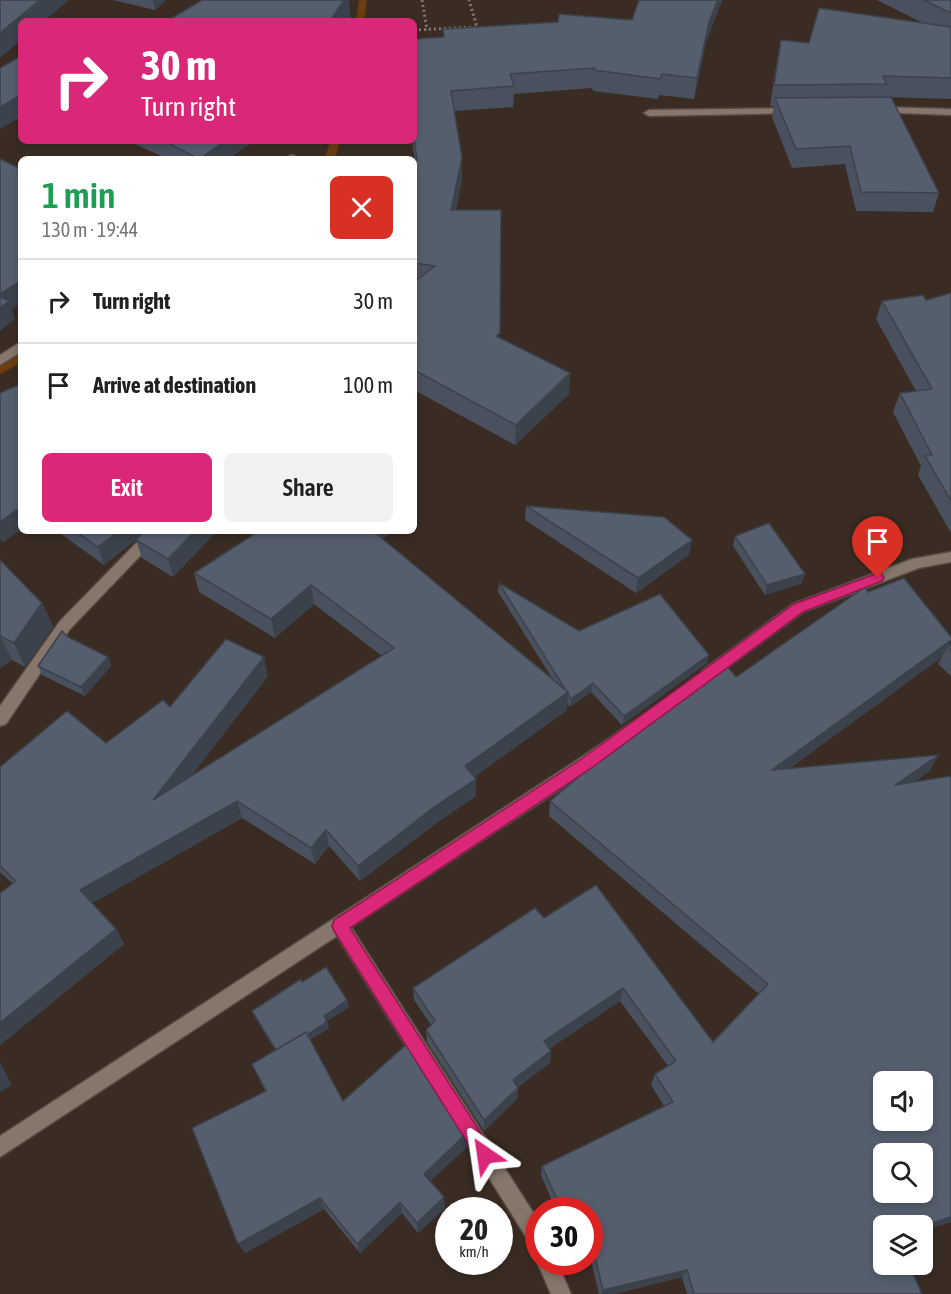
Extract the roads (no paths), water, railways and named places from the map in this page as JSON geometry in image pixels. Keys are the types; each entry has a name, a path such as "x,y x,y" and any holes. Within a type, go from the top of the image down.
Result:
{"street":[{"path":"866,110 951,112"},
{"path":"649,113 809,111"},
{"path":"0,361 18,348"},
{"path":"0,719 65,625 154,534"},
{"path":"696,683 798,608 917,562 951,557"},
{"path":"0,1147 585,764 669,703"},
{"path":"340,926 525,1217"},
{"path":"553,1275 561,1294"}],"waterway":[{"path":"360,18 363,0"},
{"path":"331,156 334,144"},
{"path":"0,370 18,360"}]}
